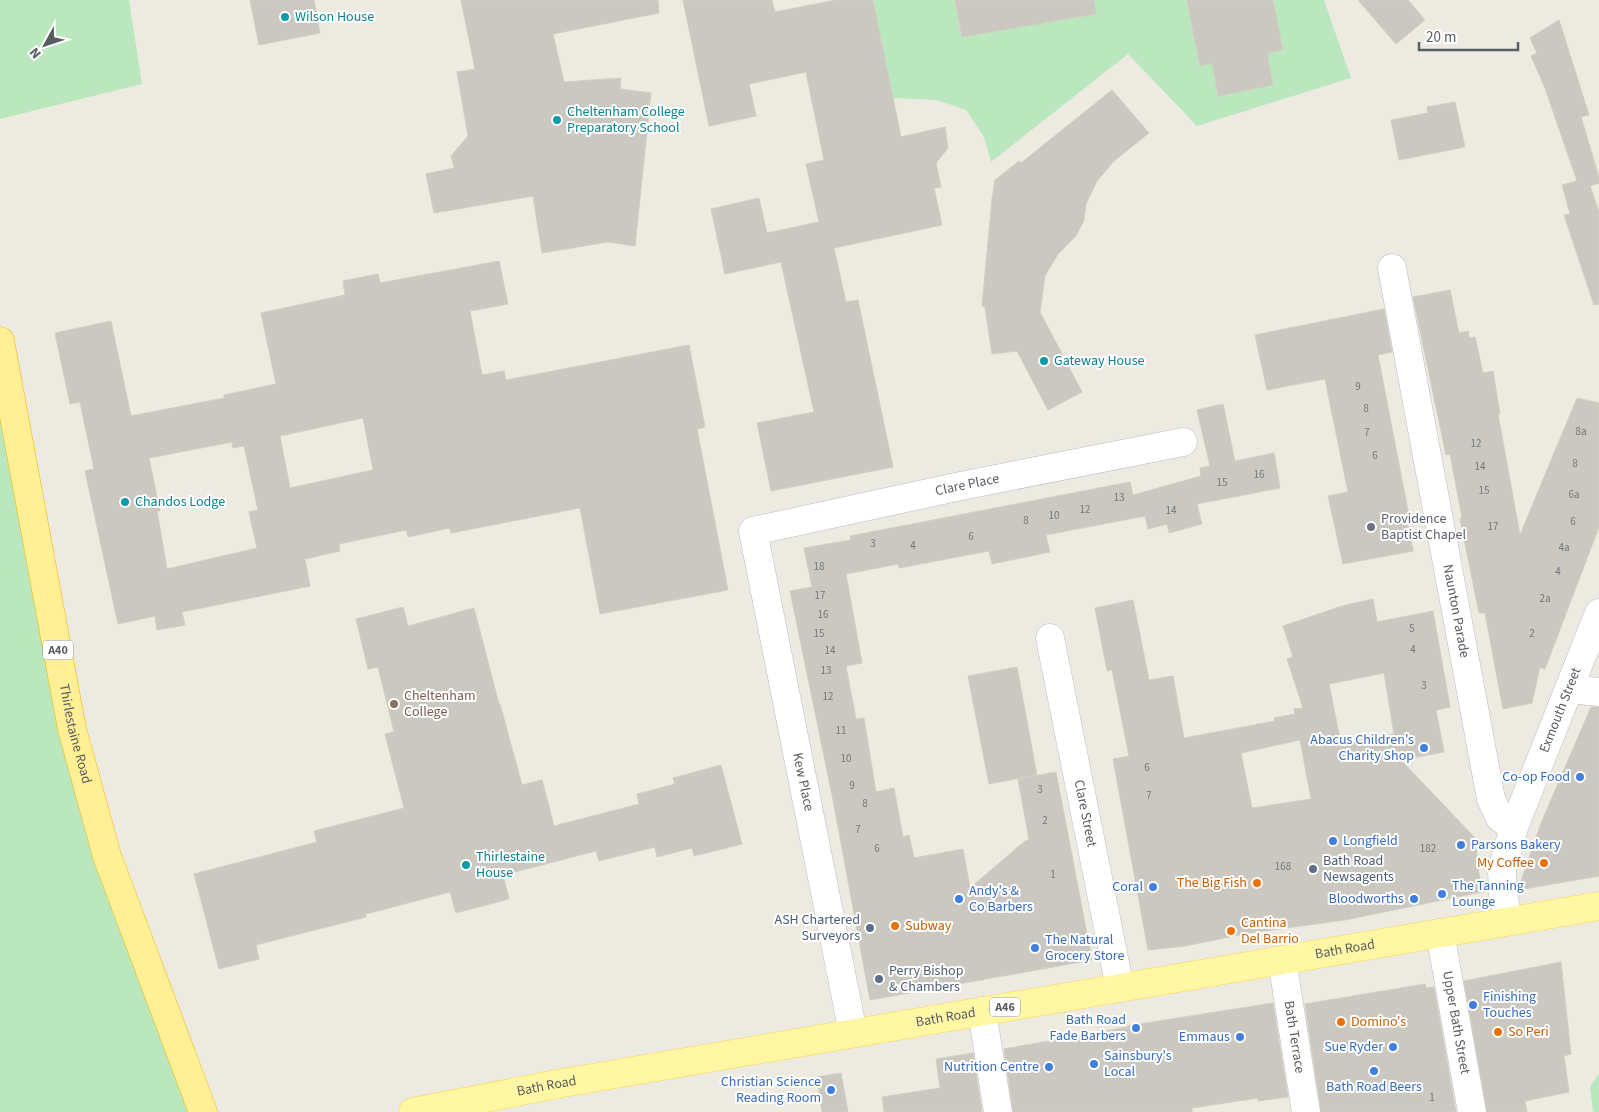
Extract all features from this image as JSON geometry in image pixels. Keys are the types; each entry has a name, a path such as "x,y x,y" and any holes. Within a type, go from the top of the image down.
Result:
{"highway":[{"name":"Thirlestaine Road","path":"0,341 72,729 106,856 203,1112"}],"main road":[{"name":"Bath Road","path":"413,1112 557,1084 1599,906"}],"street":[{"name":"Naunton Parade","path":"1392,268 1491,799 1500,818 1514,827"},
{"name":"Clare Place","path":"752,531 961,486 1183,442"},
{"name":"Kew Place","path":"752,531 853,1033"},
{"name":"Exmouth Street","path":"1508,921 1503,893 1502,870 1514,827 1599,613"},
{"name":"Clare Street","path":"1050,638 1120,988"},
{"path":"1569,689 1599,692"},
{"name":"Upper Bath Street","path":"1440,933 1472,1112"},
{"name":"Bath Terrace","path":"1282,960 1306,1112"},
{"path":"982,1011 998,1112"}],"green space":[{"path":"0,0 129,0 142,84 0,119"},
{"path":"873,0 1324,0 1351,78 1197,126 1128,54 991,162 984,137 966,110 937,100 893,98"},
{"path":"0,362 72,729 203,1112 0,1112"},
{"path":"1599,1073 1599,1112 1593,1112 1590,1087"}],"building":[{"name":"Wilson House","path":"250,0 314,0 320,33 259,45"},
{"name":"Cheltenham College Preparatory School","path":"461,0 658,0 659,13 553,34 564,82 621,78 620,89 651,93 635,246 608,242 542,253 533,196 434,213 426,174 454,168 451,156 468,136 457,72 475,69"},
{"path":"683,0 772,0 775,12 836,0 873,0 901,137 945,127 948,148 936,163 941,187 934,188 942,225 834,248 846,302 858,300 893,467 771,491 757,423 814,412 781,262 725,274 711,209 759,198 767,233 819,222 806,164 824,160 806,72 749,84 756,116 709,126"},
{"path":"955,0 1094,0 1096,14 962,37"},
{"path":"1187,0 1273,0 1283,50 1267,53 1273,85 1218,96 1212,63 1200,66"},
{"path":"1358,0 1408,0 1425,20 1396,44"},
{"path":"1559,20 1589,115 1581,117 1599,177 1599,183 1590,186 1599,212 1599,304 1594,305 1564,215 1570,214 1562,185 1577,181 1545,88 1531,56 1537,53 1530,38"},
{"path":"1112,90 1149,133 1114,161 1097,181 1086,204 1084,220 1076,236 1058,254 1045,276 1040,312 1082,392 1048,410 1017,351 992,354 985,307 982,306 995,180 1019,161 1021,163"},
{"path":"1455,102 1465,147 1399,160 1391,120 1428,113 1427,107"},
{"path":"499,261 508,304 470,311 482,375 504,371 506,380 689,345 705,427 697,429 728,590 600,614 580,508 451,533 450,528 408,537 406,530 339,544 340,551 305,559 310,586 182,612 185,625 157,630 155,616 118,624 85,471 94,469 80,402 70,404 55,333 111,321 131,416 224,398 224,395 276,384 261,313 345,295 343,281 378,274 380,283","holes":["363,418 373,470 290,488 280,436","232,442 233,448 244,446 258,510 249,512 257,548 167,569 157,511 160,511 149,458"]},
{"path":"1450,290 1459,333 1468,331 1469,338 1475,337 1483,373 1493,371 1500,414 1498,414 1520,535 1577,398 1599,403 1599,527 1545,669 1540,667 1532,703 1503,709 1485,613 1479,613 1460,519 1462,518 1450,454 1446,455 1413,297"},
{"path":"1384,309 1392,352 1378,355 1410,521 1407,521 1413,551 1343,564 1328,496 1348,492 1325,379 1267,390 1255,335"},
{"path":"1223,404 1235,461 1274,453 1280,488 1197,504 1202,524 1169,533 1167,524 1148,529 1145,516 1046,535 1050,552 992,564 989,551 899,568 898,564 846,574 862,663 846,666 856,719 864,718 876,792 894,788 903,837 909,835 914,858 963,849 970,888 1025,841 1029,840 1018,779 1056,772 1092,960 870,1000 833,800 790,591 812,587 804,548 851,540 850,536 1130,482 1133,495 1201,476 1200,468 1210,466 1197,410"},
{"path":"1373,599 1377,622 1433,611 1450,707 1436,710 1444,752 1401,760 1475,838 1481,892 1345,920 1249,933 1185,946 1148,950 1113,759 1129,756 1112,670 1107,671 1095,608 1133,600 1149,680 1173,676 1184,738 1275,721 1274,718 1295,714 1294,709 1303,708 1287,659 1293,657 1283,626 1342,606","holes":["1384,673 1394,734 1341,744 1329,684","1300,740 1311,799 1252,808 1241,753"]},
{"name":"Thirlestaine House","path":"403,607 408,626 474,608 522,785 542,780 554,826 639,804 637,794 675,784 673,778 721,765 742,844 694,856 692,848 657,857 655,847 599,861 596,851 503,875 509,899 456,913 450,892 366,914 366,917 256,945 259,959 219,969 194,874 317,842 314,831 404,808 385,734 394,732 378,667 368,669 356,619"},
{"path":"1017,667 1037,775 989,784 968,676"},
{"name":"Co-op Food","path":"1591,707 1599,707 1599,876 1518,890 1541,823"},
{"path":"1561,962 1571,1054 1564,1056 1569,1092 1525,1101 1527,1112 1487,1112 1464,981"},
{"path":"1425,984 1426,988 1434,987 1456,1112 1321,1112 1305,1004"},
{"path":"1273,1003 1288,1097 1258,1101 1258,1098 1192,1108 1192,1112 1013,1112 1004,1049 1127,1026"},
{"path":"973,1053 982,1112 884,1112 882,1097 940,1088 936,1059"},
{"name":"Christian Science Reading Room","path":"841,1073 848,1112 822,1112 817,1077"}],"place":[{"name":"Wilson House","path":"285,17"},
{"name":"Cheltenham College Preparatory School","path":"557,120"},
{"name":"Gateway House","path":"1044,361"},
{"name":"Chandos Lodge","path":"125,502"},
{"name":"Providence Baptist Chapel","path":"1371,527"},
{"name":"Cheltenham College","path":"394,704"},
{"name":"Abacus Children's Charity Shop","path":"1424,748"},
{"name":"Co-op Food","path":"1580,777"},
{"name":"Longfield","path":"1333,841"},
{"name":"Parsons Bakery","path":"1461,845"},
{"name":"My Coffee","path":"1544,863"},
{"name":"Thirlestaine House","path":"466,865"},
{"name":"Bath Road Newsagents","path":"1313,869"},
{"name":"The Big Fish","path":"1257,883"},
{"name":"Coral","path":"1153,887"},
{"name":"The Tanning Lounge","path":"1442,894"},
{"name":"Andy's & Co Barbers","path":"959,899"},
{"name":"Bloodworths","path":"1414,899"},
{"name":"Subway","path":"895,926"},
{"name":"ASH Chartered Surveyors","path":"870,928"},
{"name":"Cantina Del Barrio","path":"1231,931"},
{"name":"The Natural Grocery Store","path":"1035,948"},
{"name":"Perry Bishop & Chambers","path":"879,979"},
{"name":"Finishing Touches","path":"1473,1005"},
{"name":"Domino's","path":"1341,1022"},
{"name":"Bath Road Fade Barbers","path":"1136,1028"},
{"name":"So Peri","path":"1498,1032"},
{"name":"Emmaus","path":"1240,1037"},
{"name":"Sue Ryder","path":"1393,1047"},
{"name":"Sainsbury's Local","path":"1094,1064"},
{"name":"Nutrition Centre","path":"1049,1067"},
{"name":"Bath Road Beers","path":"1374,1071"},
{"name":"Christian Science Reading Room","path":"831,1090"}]}
